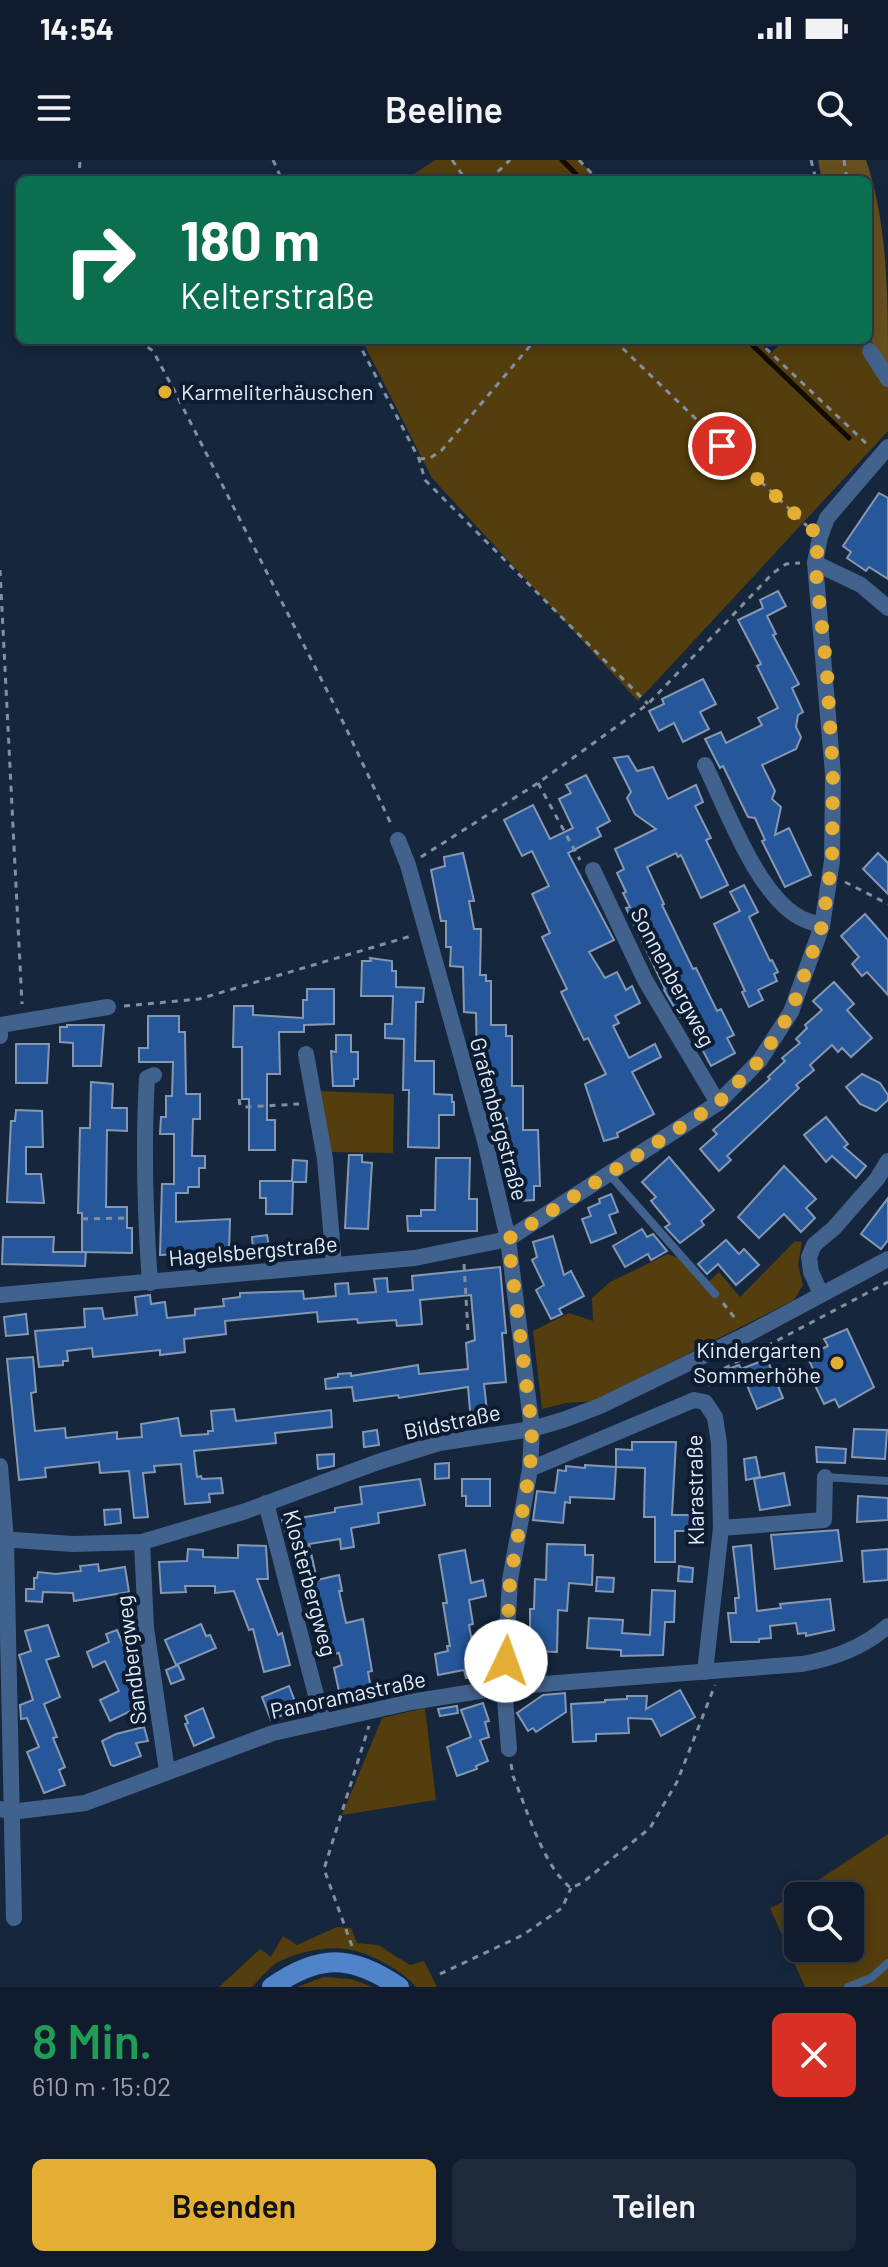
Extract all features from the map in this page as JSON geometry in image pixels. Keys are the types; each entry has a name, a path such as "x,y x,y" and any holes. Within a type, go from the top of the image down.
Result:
{"main road":[{"path":"272,1987 297,1970 333,1962 376,1971 399,1987"}],"street":[{"path":"870,351 888,379"},
{"path":"508,1239 718,1103 760,1060 791,1012 822,926 830,874 833,774 827,673 815,563 827,518 883,451"},
{"path":"815,563 861,585 888,608"},
{"path":"705,765 754,867 775,897 798,917 822,926"},
{"name":"Grafenbergstraße","path":"398,840 408,865 485,1141 508,1239 532,1429 530,1469 510,1580 504,1687 509,1749"},
{"name":"Sonnenbergweg","path":"593,870 645,980 718,1103"},
{"path":"0,1036 0,1025 108,1007"},
{"path":"306,1054 325,1159 334,1265"},
{"path":"150,1283 143,1138 147,1078 154,1075"},
{"path":"821,1294 811,1272 809,1257 814,1245 859,1198 888,1161"},
{"name":"Hagelsbergstraße","path":"0,1295 415,1258 508,1239"},
{"name":"Bildstraße","path":"3,1539 73,1544 142,1542 174,1535 439,1443 532,1429 600,1406 748,1334 888,1259"},
{"name":"Klarastraße","path":"530,1469 694,1400 705,1402 715,1417 719,1443 721,1528 712,1671"},
{"path":"0,1466 5,1810 14,1918"},
{"path":"721,1528 824,1520 825,1477"},
{"name":"Klosterbergweg","path":"266,1503 279,1543 323,1722"},
{"name":"Sandbergweg","path":"142,1542 146,1628 167,1771"},
{"name":"Panoramastraße","path":"5,1810 85,1803 273,1733 373,1711 504,1687 802,1664 838,1657 888,1626"}],"lane":[{"path":"608,1173 715,1294"},
{"path":"825,1477 888,1481"},
{"path":"848,1987 871,1978 888,1963"}],"path":[{"path":"493,176 510,160"},
{"path":"579,160 594,176"},
{"path":"143,344 153,351 174,390 345,726 398,840"},
{"path":"359,344 419,459 425,480 648,704"},
{"path":"419,459 430,458 442,450 532,344"},
{"path":"618,344 820,537"},
{"path":"762,344 883,451"},
{"path":"408,865 538,783 648,704 773,573 786,564 815,563"},
{"path":"0,570 22,1020"},
{"path":"0,681 6,681"},
{"path":"538,783 583,867 593,870"},
{"path":"830,874 888,904"},
{"path":"108,1007 199,999 425,931"},
{"path":"239,1099 240,1105 245,1107 315,1102"},
{"path":"82,1219 145,1218"},
{"path":"463,1248 468,1332"},
{"path":"694,1400 725,1368 888,1282"},
{"path":"715,1294 748,1334"},
{"path":"440,1974 523,1935 562,1908 571,1888 591,1877 650,1828 677,1782 712,1671"},
{"path":"360,1966 324,1869 373,1711"},
{"path":"509,1749 513,1776 545,1851 561,1880 571,1888"}],"shaded area":[{"path":"435,160 579,160 594,176 411,176"},
{"path":"818,160 866,160 871,176 821,176"},
{"path":"872,181 883,236 888,368 872,341"},
{"path":"872,341 888,368 888,431 638,701 432,478 364,344 761,344 771,353 780,344 872,344"},
{"path":"319,1091 394,1094 393,1153 329,1152"},
{"path":"795,1241 802,1242 798,1265 803,1285 794,1300 594,1401 542,1409 533,1331 569,1313 593,1321 592,1298 610,1282 668,1254 680,1259 703,1287 719,1272 740,1297"},
{"path":"425,1708 436,1800 342,1815 382,1718"},
{"path":"888,1834 888,1987 805,1987 794,1962 864,1962 864,1882 815,1882"},
{"path":"784,1901 784,1940 770,1908"},
{"path":"337,1927 351,1928 357,1943 378,1945 410,1965 424,1961 437,1987 416,1987 394,1968 375,1958 338,1948 309,1951 281,1961 252,1987 219,1987 260,1949 271,1957 283,1936 297,1945"},
{"path":"324,1977 351,1979 373,1987 297,1987"}],"building":[{"path":"879,493 888,498 888,579 869,567 866,571 847,558 851,552 843,546"},
{"path":"778,591 786,606 767,616 776,634 773,635 799,684 792,688 803,712 798,715 796,727 801,737 796,749 762,765 775,791 772,799 781,807 775,835 789,828 811,875 785,887 762,841 765,840 755,818 748,817 723,766 720,768 705,739 721,732 726,743 762,725 758,718 778,708 757,666 761,664 738,620 763,608 760,600"},
{"path":"703,679 716,704 700,712 709,729 683,742 674,723 659,731 649,711 664,704 662,699"},
{"path":"628,756 637,771 653,767 668,799 696,785 703,802 695,806 711,838 706,840 728,885 701,898 681,855 678,857 676,853 647,867 693,969 696,968 717,1011 721,1009 734,1035 727,1038 735,1053 711,1066 684,1015 680,1017 664,990 626,908 630,907 617,873 624,869 615,849 656,829 635,814 627,798 631,792 614,758"},
{"path":"586,775 610,821 597,828 601,836 568,853 614,940 589,952 605,978 617,972 626,990 632,986 640,1003 615,1016 619,1023 613,1026 629,1058 655,1044 661,1057 632,1072 654,1114 617,1133 618,1137 604,1141 585,1084 606,1074 588,1038 584,1040 561,992 567,989 542,937 550,933 532,894 549,886 532,851 522,856 504,820 533,805 550,839 573,828 559,799 571,793 566,785"},
{"path":"463,853 474,901 469,901 474,929 481,929 480,975 486,975 486,981 491,981 491,1025 506,1025 506,1036 512,1036 512,1086 523,1086 523,1130 538,1130 540,1186 534,1186 534,1200 518,1201 517,1185 509,1186 507,1118 493,1118 490,1067 477,1067 476,1013 464,1012 463,967 450,966 451,947 446,947 446,921 441,921 431,870 445,866 444,857"},
{"path":"878,853 888,863 888,894 863,869"},
{"path":"744,885 758,912 749,917 778,972 774,974 777,981 758,990 763,1000 749,1007 742,992 745,991 714,924 740,911 730,892"},
{"path":"865,914 888,940 888,995 867,972 862,976 852,964 859,957 841,936"},
{"path":"370,958 392,961 392,971 396,971 396,987 424,988 423,1002 416,1002 415,1061 434,1061 434,1094 452,1095 454,1102 454,1115 439,1115 439,1148 408,1147 409,1090 403,1090 404,1039 385,1038 385,1024 392,1024 393,996 361,996 362,961 371,961"},
{"path":"834,982 854,1004 847,1010 872,1038 851,1057 842,1048 838,1052 832,1045 810,1065 814,1070 796,1085 799,1088 727,1156 731,1160 719,1171 700,1149 717,1134 713,1130 770,1079 768,1077 785,1061 782,1058 800,1043 796,1039 807,1028 805,1025 822,1010 813,1001"},
{"path":"307,989 334,989 334,1024 304,1025 304,1032 279,1032 280,1074 267,1074 267,1120 275,1120 275,1150 249,1150 249,1099 242,1099 242,1047 233,1047 234,1006 253,1006 253,1015 303,1018 303,1000 307,1000"},
{"path":"148,1016 179,1016 179,1032 185,1032 186,1094 200,1094 200,1119 193,1119 192,1156 205,1156 205,1168 199,1168 199,1187 188,1187 188,1193 176,1193 176,1222 230,1219 229,1252 160,1255 162,1184 174,1184 174,1134 160,1134 161,1117 166,1117 166,1096 172,1096 173,1062 139,1062 139,1048 148,1048"},
{"path":"104,1025 101,1066 73,1066 73,1043 60,1042 60,1027"},
{"path":"336,1035 351,1035 351,1052 358,1052 358,1079 354,1079 354,1086 333,1086 331,1051 336,1052"},
{"path":"16,1044 49,1044 47,1083 16,1083"},
{"path":"862,1074 880,1083 888,1095 888,1100 876,1111 860,1104 846,1087"},
{"path":"91,1082 113,1084 112,1108 127,1108 127,1131 107,1130 106,1207 127,1207 127,1228 132,1228 132,1253 82,1252 82,1213 78,1213 80,1128 90,1128"},
{"path":"16,1110 42,1111 43,1147 26,1147 26,1174 41,1174 44,1203 7,1202 11,1121 15,1121"},
{"path":"826,1117 848,1144 844,1147 866,1166 856,1178 832,1156 826,1162 804,1135"},
{"path":"349,1155 362,1155 362,1162 372,1163 368,1229 345,1228"},
{"path":"669,1157 714,1210 701,1221 704,1225 680,1243 665,1227 670,1224 651,1201 656,1197 642,1182"},
{"path":"436,1158 470,1158 469,1199 477,1199 477,1231 408,1231 407,1216 421,1216 421,1210 435,1210"},
{"path":"293,1160 307,1161 306,1182 293,1182 292,1214 266,1214 266,1198 260,1198 260,1181 292,1181"},
{"path":"784,1166 816,1199 806,1208 815,1218 801,1232 784,1214 759,1238 738,1217"},
{"path":"611,1194 618,1212 609,1215 616,1233 591,1243 582,1219 591,1216 588,1208"},
{"path":"888,1198 888,1240 881,1249 861,1234"},
{"path":"642,1229 647,1237 653,1234 667,1251 651,1260 648,1254 625,1267 613,1246"},
{"path":"267,1235 269,1248 253,1249 252,1237"},
{"path":"553,1236 564,1275 571,1271 584,1296 559,1309 562,1314 551,1319 536,1290 544,1285 532,1260 537,1257 533,1242"},
{"path":"3,1237 54,1237 53,1252 86,1252 85,1266 2,1264"},
{"path":"726,1240 739,1254 744,1249 759,1265 736,1285 718,1264 707,1274 698,1264"},
{"path":"500,1267 506,1333 502,1333 506,1382 484,1384 488,1420 471,1422 468,1387 399,1398 398,1395 354,1401 352,1387 326,1389 325,1379 338,1377 338,1374 351,1373 351,1376 418,1365 419,1374 468,1369 466,1343 475,1340 471,1295 420,1300 422,1324 397,1326 396,1320 358,1323 357,1319 318,1322 317,1312 225,1321 226,1334 184,1339 185,1352 160,1355 160,1350 93,1357 92,1348 67,1351 68,1361 63,1361 63,1365 39,1367 35,1331 85,1327 84,1309 102,1308 104,1319 137,1315 135,1297 150,1295 151,1304 165,1302 167,1318 195,1315 195,1309 224,1306 223,1299 240,1297 240,1293 303,1291 304,1299 336,1296 335,1284 348,1283 349,1294 376,1292 374,1279 387,1278 388,1292 413,1290 412,1276"},
{"path":"26,1314 28,1334 6,1336 4,1317"},
{"name":"Kindergarten Sommerhöhe","path":"847,1329 874,1387 839,1407 835,1399 824,1404 809,1373 814,1371 807,1356 828,1346 824,1339"},
{"path":"33,1357 36,1392 31,1393 35,1431 65,1428 66,1438 117,1432 117,1439 142,1437 141,1424 178,1418 181,1436 208,1434 208,1431 213,1431 211,1411 234,1409 236,1421 331,1410 332,1427 275,1433 276,1443 194,1451 197,1477 221,1478 223,1493 209,1494 210,1502 185,1504 181,1464 154,1466 155,1472 143,1473 148,1517 134,1518 129,1471 100,1473 99,1462 45,1468 46,1477 19,1480 7,1359"},
{"path":"767,1359 783,1398 757,1409 744,1378 730,1384 725,1370 739,1365 741,1369"},
{"path":"854,1429 887,1430 885,1459 852,1457"},
{"path":"377,1430 379,1445 364,1447 363,1432"},
{"path":"632,1442 676,1442 672,1515 698,1515 698,1531 675,1531 675,1562 655,1562 655,1517 644,1517 645,1468 616,1467 616,1449 632,1450"},
{"path":"816,1447 846,1449 845,1463 817,1462"},
{"path":"334,1454 334,1466 318,1469 317,1455"},
{"path":"756,1457 760,1477 746,1480 744,1459"},
{"path":"449,1463 449,1478 435,1479 435,1464"},
{"path":"585,1465 616,1467 614,1499 570,1497 570,1503 565,1502 563,1523 533,1520 537,1491 555,1493 558,1470 566,1471 566,1466 585,1468"},
{"path":"784,1473 790,1505 760,1510 754,1479"},
{"path":"420,1479 425,1505 378,1513 379,1523 351,1528 354,1547 341,1549 340,1539 309,1544 317,1580 339,1575 346,1623 363,1619 372,1671 368,1672 371,1689 340,1696 334,1668 342,1665 339,1653 331,1655 327,1635 319,1636 309,1582 304,1583 293,1523 294,1529 285,1531 281,1516 292,1514 293,1519 335,1512 335,1508 362,1504 360,1487"},
{"path":"462,1479 490,1479 490,1506 466,1506 466,1496 462,1496"},
{"path":"858,1496 888,1498 888,1520 857,1522"},
{"path":"120,1509 121,1523 105,1525 104,1510"},
{"path":"838,1530 842,1561 775,1569 771,1535"},
{"path":"547,1544 585,1545 585,1555 593,1555 592,1585 569,1583 567,1611 558,1610 557,1652 530,1651 530,1609 534,1609 535,1579 546,1580"},
{"path":"238,1545 266,1546 268,1579 257,1579 278,1635 282,1633 290,1665 264,1672 253,1629 249,1630 234,1591 215,1593 215,1586 185,1586 186,1592 161,1593 159,1562 187,1561 188,1549 203,1550 203,1557 238,1558"},
{"path":"751,1545 757,1611 781,1608 780,1604 830,1599 834,1630 806,1636 806,1633 798,1634 796,1623 770,1626 771,1638 759,1639 759,1642 731,1642 728,1613 736,1613 735,1598 739,1598 733,1547"},
{"path":"888,1549 888,1580 864,1582 862,1551"},
{"path":"465,1550 471,1583 483,1580 486,1596 469,1600 473,1624 469,1625 476,1664 481,1663 483,1675 466,1678 464,1670 438,1675 435,1654 448,1651 447,1646 450,1646 439,1555"},
{"path":"98,1564 99,1571 125,1567 129,1592 74,1601 73,1593 43,1592 42,1602 26,1601 26,1589 34,1589 34,1578 37,1578 38,1572 56,1574 81,1571 80,1566"},
{"path":"679,1566 693,1568 692,1582 678,1581"},
{"path":"597,1577 614,1578 613,1592 596,1591"},
{"path":"652,1590 675,1591 674,1622 665,1622 663,1655 621,1656 621,1650 587,1648 589,1618 623,1620 622,1633 650,1635"},
{"path":"201,1624 216,1648 176,1665 165,1640"},
{"path":"48,1625 59,1656 46,1660 60,1697 44,1704 65,1767 59,1770 65,1785 44,1793 27,1752 39,1747 27,1718 21,1719 20,1705 33,1700 19,1655 31,1651 25,1631"},
{"path":"117,1630 137,1678 142,1676 144,1690 131,1695 137,1708 110,1721 100,1700 119,1691 105,1661 93,1667 87,1652 109,1642 106,1634"},
{"path":"178,1665 184,1679 171,1684 166,1670"},
{"path":"289,1686 298,1709 271,1720 262,1697"},
{"path":"680,1690 695,1717 661,1736 652,1719 628,1718 629,1733 596,1734 596,1741 573,1742 571,1704 647,1696 646,1709"},
{"path":"565,1693 566,1712 536,1732 533,1728 528,1731 517,1713 543,1695"},
{"path":"483,1703 489,1721 485,1722 489,1737 480,1740 488,1761 476,1766 477,1769 457,1776 447,1747 471,1737 461,1710"},
{"path":"457,1706 458,1713 440,1716 438,1709"},
{"path":"203,1708 214,1737 194,1746 185,1716"},
{"path":"144,1727 148,1741 136,1743 141,1756 111,1765 102,1741"}],"waterway":[{"path":"562,160 578,176"},
{"path":"751,344 849,438"}],"place":[{"name":"Karmeliterhäuschen","path":"165,392"},
{"name":"Kindergarten Sommerhöhe","path":"837,1363"}],"route":[{"path":"506,1661 510,1580 530,1469 532,1429 508,1239 718,1103 760,1060 791,1012 822,926 832,861 833,774 827,673 815,563 820,537 722,446"}]}
